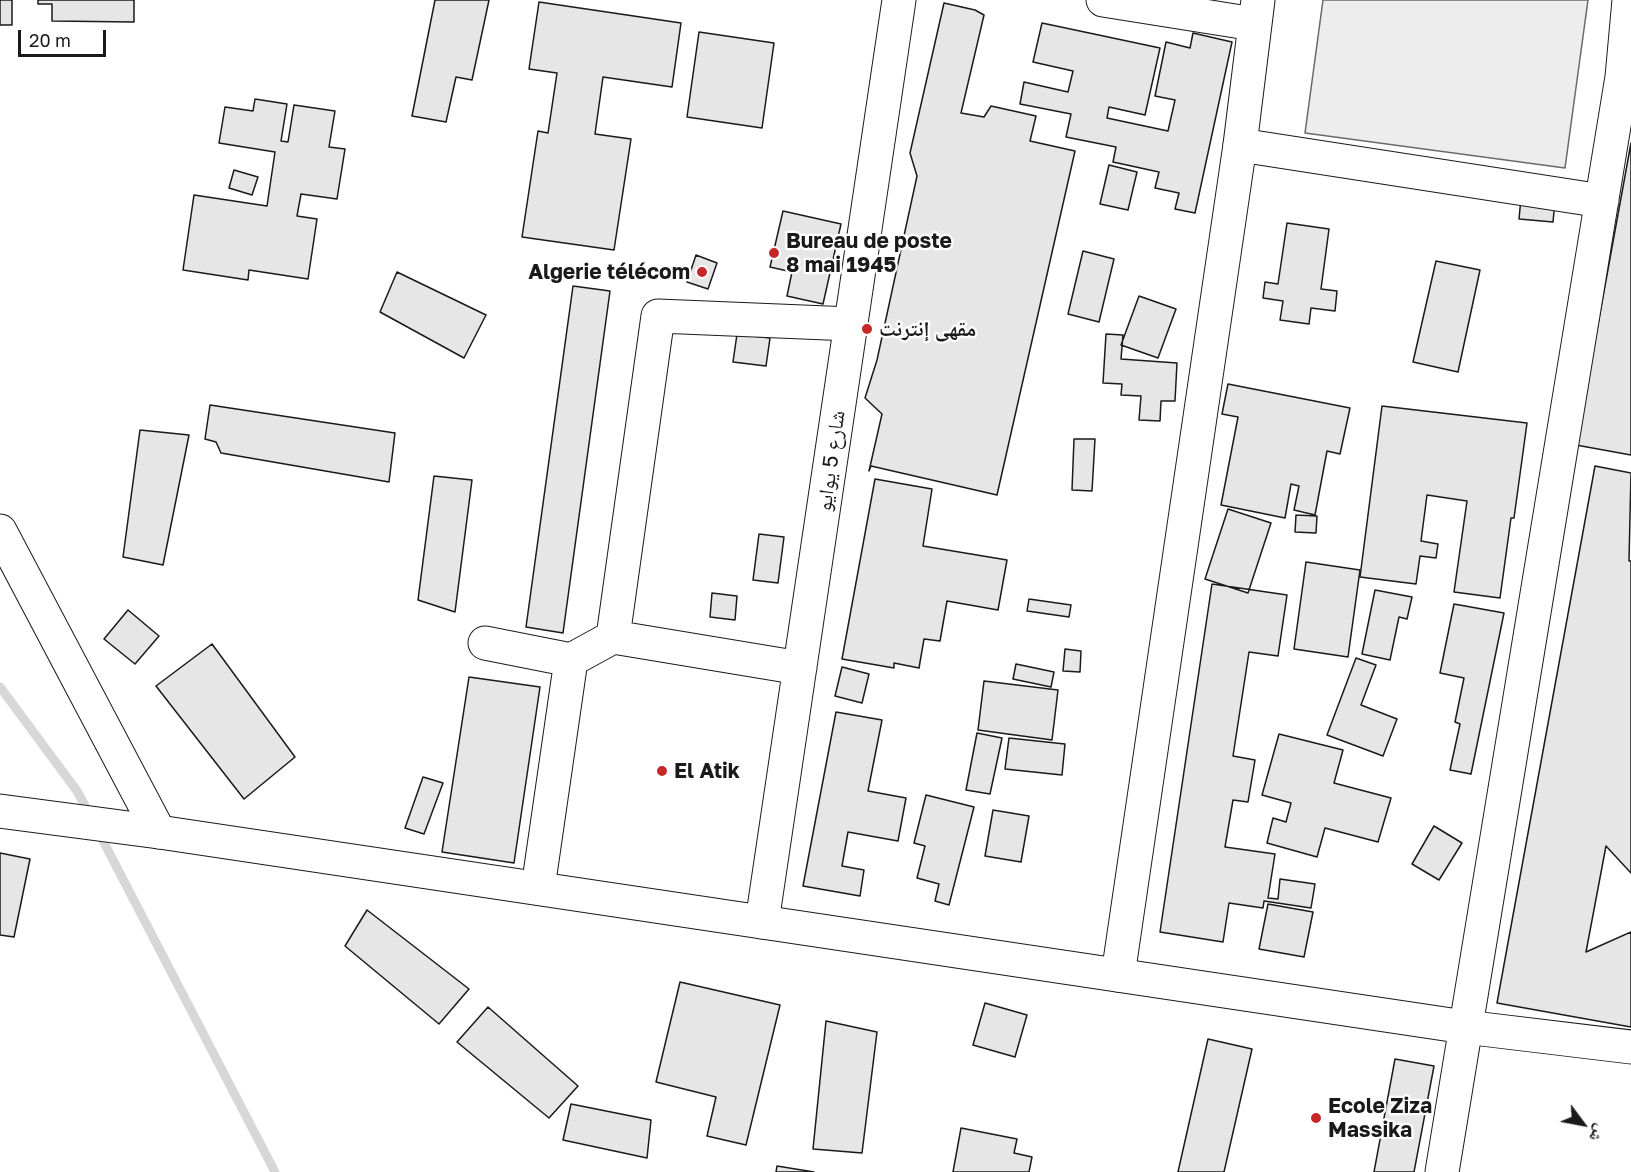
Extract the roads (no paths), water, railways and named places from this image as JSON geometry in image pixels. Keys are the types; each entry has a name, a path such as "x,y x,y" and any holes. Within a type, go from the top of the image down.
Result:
{"street":[{"name":"شارع 5 يوايو","path":"762,922 899,0"},
{"path":"1103,0 1256,12 1240,145 1118,975"},
{"path":"1442,1172 1602,201 1626,77 1629,0"},
{"path":"1240,145 1602,201"},
{"path":"613,637 658,316 851,324"},
{"path":"0,531 159,832"},
{"path":"485,643 571,660 613,637 800,668"},
{"path":"538,888 571,660"},
{"path":"0,811 159,832 1466,1027 1631,1047"}],"waterway":[{"path":"0,687 77,791 90,815"},
{"path":"99,833 275,1172"}],"place":[{"name":"Bureau de poste 8 mai 1945","path":"774,253"},
{"name":"Algerie télécom","path":"702,272"},
{"name":"مقهى إنترنت","path":"867,329"},
{"name":"El Atik","path":"662,771"},
{"name":"Ecole Ziza Massika","path":"1316,1118"}]}
